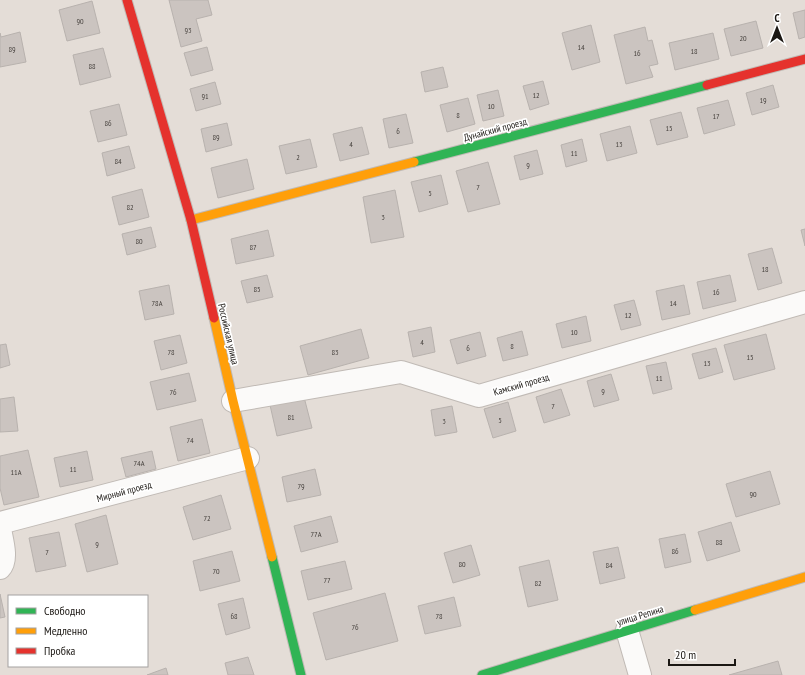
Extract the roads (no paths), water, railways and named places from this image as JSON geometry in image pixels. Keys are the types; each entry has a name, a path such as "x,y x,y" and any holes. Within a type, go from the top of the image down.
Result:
{"street":[{"name":"Российская улица","path":"127,0 191,220 233,400 301,675"},
{"name":"Дунайский проезд","path":"191,220 805,58"},
{"name":"Камский проезд","path":"233,400 401,372 479,396 805,302"},
{"name":"Мирный проезд","path":"0,523 248,458"},
{"path":"0,529 4,555 3,566 0,568"},
{"name":"улица Репина","path":"482,675 805,577"},
{"path":"627,630 640,675"}]}
